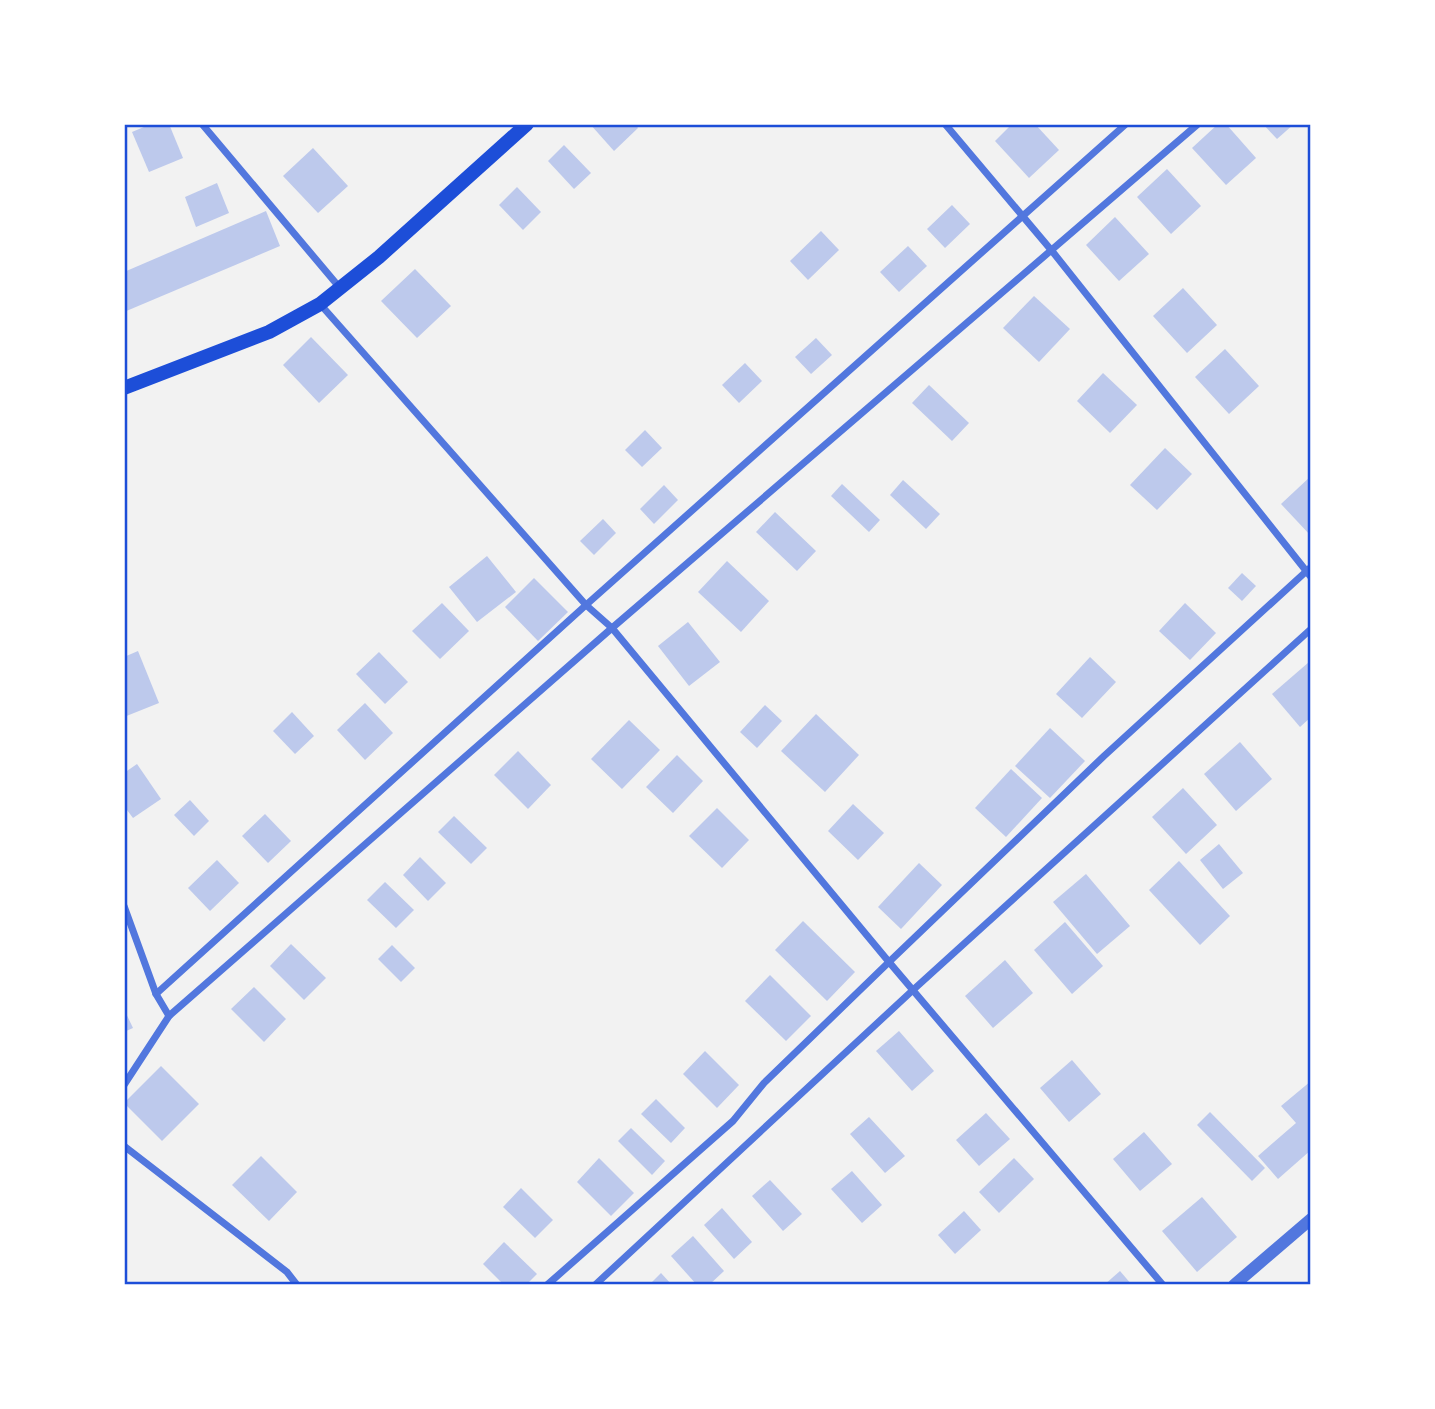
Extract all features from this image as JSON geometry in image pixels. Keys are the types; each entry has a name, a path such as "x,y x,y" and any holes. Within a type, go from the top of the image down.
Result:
{"main road":[{"path":"124,388 269,332 320,304 437,206 527,124"}],"street":[{"path":"202,124 340,289"},
{"path":"547,1285 733,1121 764,1083 1104,756 1309,572 1052,251 945,124"},
{"path":"156,994 586,605 1126,124"},
{"path":"124,1084 169,1016 612,628 1198,124"},
{"path":"320,304 586,605 612,628 888,962 1163,1285"},
{"path":"595,1285 913,990 1311,629"},
{"path":"124,906 156,994 169,1016"},
{"path":"124,1146 287,1272 297,1285"},
{"path":"1234,1285 1311,1219"}],"building":[{"path":"151,124 169,124 183,158 149,172 132,132"},
{"path":"590,124 635,124 638,128 614,151"},
{"path":"1012,124 1035,124 1059,150 1029,178 995,141"},
{"path":"1218,124 1226,124 1256,158 1226,185 1192,148"},
{"path":"1263,124 1294,124 1277,139"},
{"path":"564,145 591,173 574,189 548,161"},
{"path":"313,148 348,186 318,213 283,176"},
{"path":"1167,169 1201,206 1171,234 1137,197"},
{"path":"217,183 229,213 196,227 185,197"},
{"path":"517,187 541,212 523,230 499,205"},
{"path":"952,205 970,224 945,248 927,229"},
{"path":"266,211 280,246 124,312 124,272"},
{"path":"1115,217 1149,254 1119,281 1086,245"},
{"path":"821,231 839,250 808,280 790,261"},
{"path":"908,246 927,266 899,292 880,272"},
{"path":"415,269 451,306 417,338 381,301"},
{"path":"1183,288 1217,325 1187,353 1153,316"},
{"path":"1034,296 1070,329 1039,362 1003,328"},
{"path":"311,337 348,375 319,403 283,365"},
{"path":"816,338 832,355 811,374 795,357"},
{"path":"1225,349 1259,386 1229,414 1195,377"},
{"path":"745,363 762,381 739,403 722,385"},
{"path":"1103,373 1137,405 1110,433 1077,401"},
{"path":"929,385 969,423 952,441 912,403"},
{"path":"645,430 662,448 642,467 625,450"},
{"path":"1165,448 1192,474 1157,510 1130,485"},
{"path":"1311,476 1311,536 1281,504"},
{"path":"903,480 940,514 926,529 890,495"},
{"path":"842,484 880,520 869,532 831,496"},
{"path":"664,485 678,500 654,524 640,509"},
{"path":"775,512 816,551 797,571 756,532"},
{"path":"603,519 616,533 594,555 580,541"},
{"path":"487,556 516,592 477,622 449,587"},
{"path":"727,561 769,601 741,632 698,592"},
{"path":"1242,573 1256,586 1242,601 1228,588"},
{"path":"534,578 568,612 538,641 505,607"},
{"path":"442,603 469,631 440,659 412,631"},
{"path":"1185,603 1216,633 1190,660 1159,631"},
{"path":"688,622 720,662 689,686 658,646"},
{"path":"138,651 159,703 124,717 124,657"},
{"path":"379,652 408,682 385,704 356,674"},
{"path":"1090,657 1116,682 1082,718 1056,694"},
{"path":"1309,662 1311,717 1300,727 1272,694"},
{"path":"365,703 393,733 365,760 337,730"},
{"path":"765,705 782,721 757,748 740,732"},
{"path":"292,712 314,736 295,754 273,731"},
{"path":"816,714 859,755 825,792 781,751"},
{"path":"629,720 660,750 622,789 591,759"},
{"path":"1050,728 1085,761 1050,798 1015,766"},
{"path":"1240,742 1272,779 1236,811 1204,774"},
{"path":"518,751 551,785 528,809 494,775"},
{"path":"677,755 703,781 673,813 646,787"},
{"path":"137,764 161,799 133,818 124,806 124,773"},
{"path":"1011,769 1042,798 1006,837 975,808"},
{"path":"1183,788 1217,825 1186,854 1152,817"},
{"path":"190,800 209,821 194,836 174,815"},
{"path":"853,804 884,833 858,860 828,831"},
{"path":"717,808 749,840 722,868 689,836"},
{"path":"265,814 291,841 268,863 242,836"},
{"path":"454,816 487,848 471,864 438,832"},
{"path":"1219,844 1243,873 1223,889 1200,860"},
{"path":"420,857 446,883 428,901 403,875"},
{"path":"217,860 239,883 210,911 188,888"},
{"path":"1179,861 1230,916 1200,945 1149,890"},
{"path":"919,863 942,885 901,929 878,907"},
{"path":"1086,874 1130,926 1097,954 1053,902"},
{"path":"385,882 414,910 396,928 367,900"},
{"path":"803,921 855,972 827,1001 775,950"},
{"path":"1065,922 1103,966 1072,994 1034,950"},
{"path":"291,944 326,978 304,1000 270,966"},
{"path":"392,945 415,968 401,982 378,959"},
{"path":"1005,960 1033,993 993,1028 965,996"},
{"path":"770,975 811,1016 786,1041 745,1001"},
{"path":"254,987 286,1019 264,1042 231,1009"},
{"path":"124,1009 133,1028 124,1032"},
{"path":"899,1031 934,1071 912,1091 876,1051"},
{"path":"705,1051 739,1085 717,1108 683,1074"},
{"path":"1072,1060 1101,1094 1069,1122 1040,1088"},
{"path":"161,1066 199,1104 162,1141 124,1103"},
{"path":"1311,1081 1311,1150 1278,1179 1258,1156 1296,1123 1281,1106"},
{"path":"656,1099 685,1128 671,1143 641,1114"},
{"path":"1210,1112 1265,1168 1252,1181 1197,1125"},
{"path":"986,1113 1010,1139 979,1166 956,1140"},
{"path":"869,1117 905,1156 885,1173 850,1134"},
{"path":"631,1128 665,1161 652,1175 618,1141"},
{"path":"1144,1132 1172,1164 1140,1191 1113,1159"},
{"path":"261,1156 297,1192 269,1221 232,1185"},
{"path":"599,1158 634,1193 611,1216 577,1182"},
{"path":"1014,1158 1034,1179 999,1213 979,1192"},
{"path":"852,1171 882,1205 862,1223 831,1189"},
{"path":"770,1180 802,1214 783,1231 752,1196"},
{"path":"521,1188 553,1220 535,1238 503,1207"},
{"path":"1202,1197 1237,1237 1197,1272 1162,1231"},
{"path":"722,1208 752,1242 734,1259 704,1225"},
{"path":"964,1211 981,1230 955,1254 938,1235"},
{"path":"693,1236 724,1271 709,1285 697,1285 671,1256"},
{"path":"504,1242 537,1274 526,1285 504,1285 483,1264"},
{"path":"1120,1271 1132,1285 1104,1285"},
{"path":"661,1273 672,1285 649,1285"}]}
